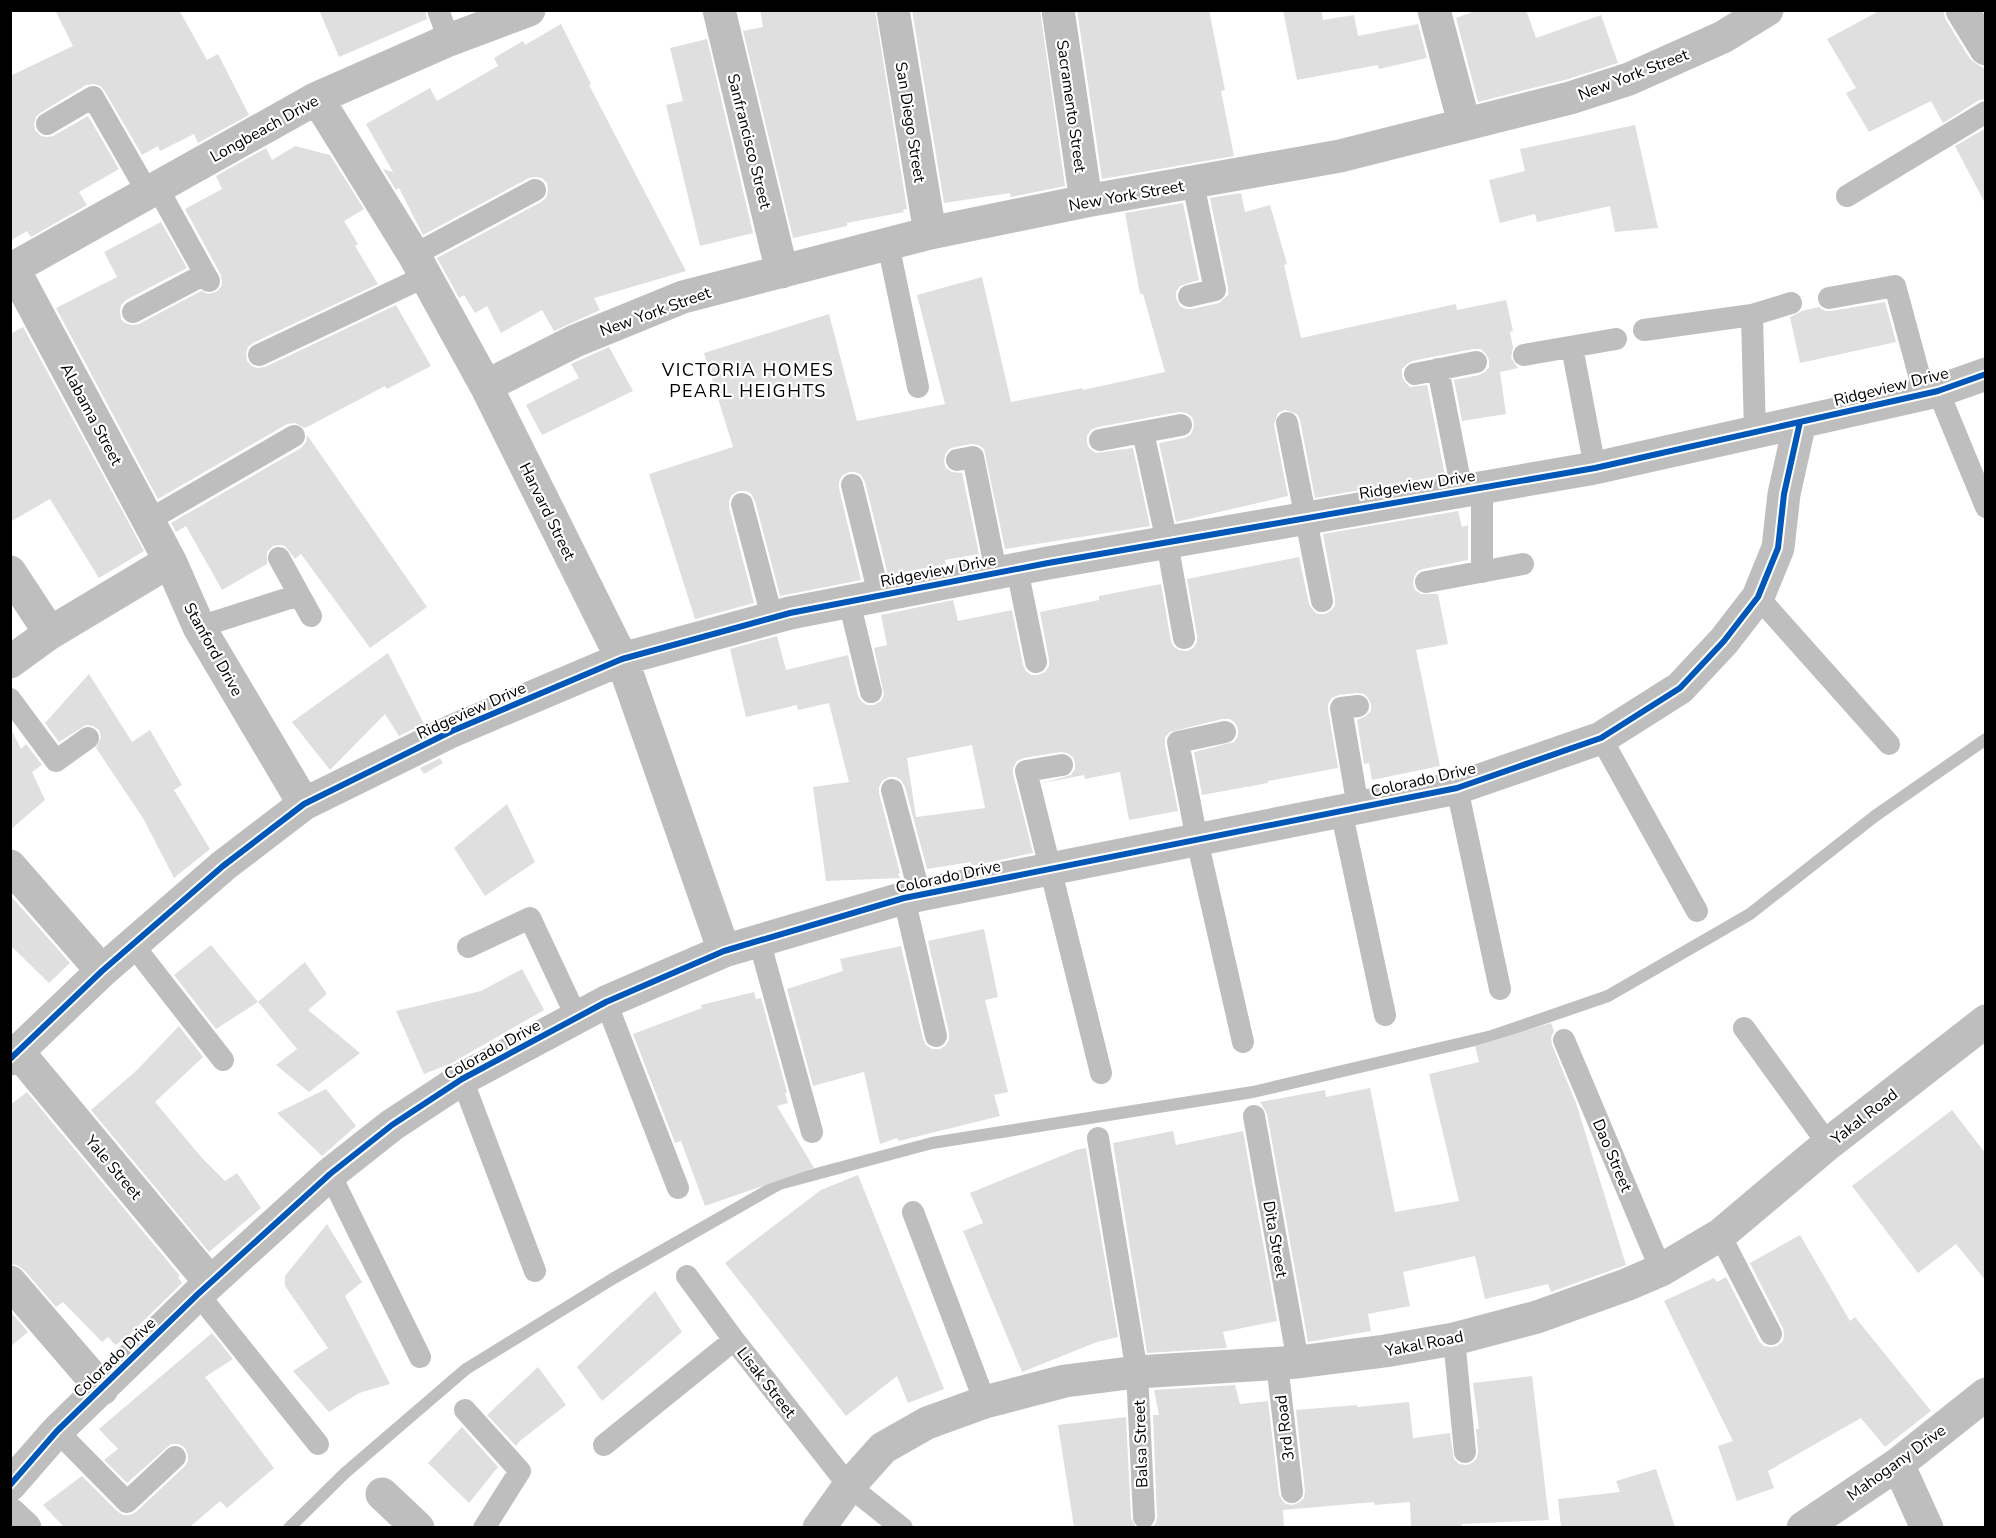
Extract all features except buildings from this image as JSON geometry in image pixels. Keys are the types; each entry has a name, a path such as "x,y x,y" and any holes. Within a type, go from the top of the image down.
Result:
{"street":[{"name":"Longbeach Drive","path":"12,269 443,26 529,10"},
{"name":"Sanfrancisco Street","path":"719,10 782,272"},
{"name":"San Diego Street","path":"892,10 930,233"},
{"name":"Sacramento Street","path":"1058,10 1086,201"},
{"path":"1434,10 1464,123"},
{"name":"New York Street","path":"486,386 575,341 683,297 930,233 1086,201 1340,156 1570,98 1629,79 1723,37 1767,10"},
{"path":"1962,10 1986,49"},
{"name":"Harvard Street","path":"317,98 420,266 486,386 622,659 724,951"},
{"name":"Alabama Street","path":"12,269 170,561"},
{"name":"Ridgeview Drive","path":"14,1056 102,971 223,866 304,804 452,731 622,659 772,617 864,598 1305,517 1595,468 1931,392 1986,374"},
{"name":"Colorado Drive","path":"10,1485 57,1431 204,1288 330,1174 392,1125 462,1079 606,1002 724,951 912,897 1457,788 1601,738 1680,688 1724,641 1758,597 1778,548 1784,494 1800,422"},
{"path":"10,662 50,633 170,561"},
{"name":"Stanford Drive","path":"170,561 199,627 304,804"},
{"path":"10,572 50,633"},
{"path":"10,866 102,971"},
{"name":"Yakal Road","path":"819,1527 849,1486 883,1448 927,1423 985,1402 1065,1381 1137,1372 1287,1363 1385,1351 1454,1339 1537,1317 1661,1270 1720,1235 1828,1144 1986,1021"},
{"name":"Yale Street","path":"14,1056 204,1288"},
{"path":"10,1282 102,1389"},
{"name":"Mahogany Drive","path":"1803,1527 1898,1464 1986,1394"},
{"path":"1898,1464 1927,1527"},
{"path":"382,1494 418,1527"},
{"path":"10,1514 25,1527"}],"lane":[{"path":"46,124 93,97 207,277 133,312"},
{"path":"1846,196 1986,112"},
{"path":"1189,296 1215,290 1193,183"},
{"path":"259,355 420,266 535,190"},
{"path":"888,244 918,387"},
{"path":"1829,298 1895,286 1931,392 1986,507"},
{"path":"1644,330 1752,315 1791,303"},
{"path":"1752,315 1755,433"},
{"path":"1524,355 1616,339"},
{"path":"1572,347 1595,468"},
{"path":"1415,374 1476,362"},
{"path":"1438,369 1472,489 1482,572"},
{"path":"1287,423 1322,601"},
{"path":"1100,440 1181,425"},
{"path":"1143,432 1167,542 1184,638"},
{"path":"149,520 294,436"},
{"path":"957,460 973,457 1006,571 1036,662"},
{"path":"852,485 871,692"},
{"path":"742,504 772,617"},
{"path":"279,558 311,616"},
{"path":"1426,582 1523,564"},
{"path":"199,627 299,595"},
{"path":"1758,597 1889,744"},
{"path":"10,699 56,760 87,738"},
{"path":"1358,706 1341,708 1350,808 1385,1015"},
{"path":"1225,732 1178,742 1197,840 1243,1042"},
{"path":"1601,738 1697,911"},
{"path":"1062,765 1026,771 1101,1073"},
{"path":"1457,788 1500,989"},
{"path":"892,790 936,1036"},
{"path":"468,947 530,918 577,1018"},
{"path":"759,940 812,1132"},
{"path":"133,945 223,1060"},
{"path":"606,1002 678,1188"},
{"path":"1744,1028 1828,1144"},
{"name":"Dao Street","path":"1564,1040 1661,1270"},
{"path":"462,1079 535,1271"},
{"name":"Dita Street","path":"1254,1116 1287,1363"},
{"name":"Balsa Street","path":"1098,1138 1137,1372 1144,1517"},
{"path":"330,1174 420,1357"},
{"path":"913,1212 985,1402"},
{"path":"1720,1235 1771,1334"},
{"name":"Lisak Street","path":"687,1276 734,1340 849,1486 902,1527"},
{"path":"204,1288 318,1444"},
{"path":"1454,1339 1465,1452"},
{"path":"604,1444 734,1340"},
{"name":"3rd Road","path":"1287,1363 1292,1492"},
{"path":"465,1410 520,1471 484,1527"},
{"path":"57,1431 127,1502 176,1457"}],"waterway":[{"path":"289,1528 345,1473 466,1369 614,1278 779,1184 932,1143 1253,1092 1492,1036 1608,996 1750,914 1875,816 1986,739"}],"cycle path":[{"path":"10,1059 102,971 223,866 304,804 452,731 622,659 790,613 1048,563 1595,468 1938,391 1986,374"},
{"path":"10,1485 57,1431 198,1294 330,1174 392,1125 462,1079 606,1002 724,951 904,898 1457,788 1601,738 1680,688 1724,641 1758,597 1778,548 1784,494 1800,422"}],"district":[{"name":"VICTORIA HOMES PEARL HEIGHTS","path":"748,380"}]}
